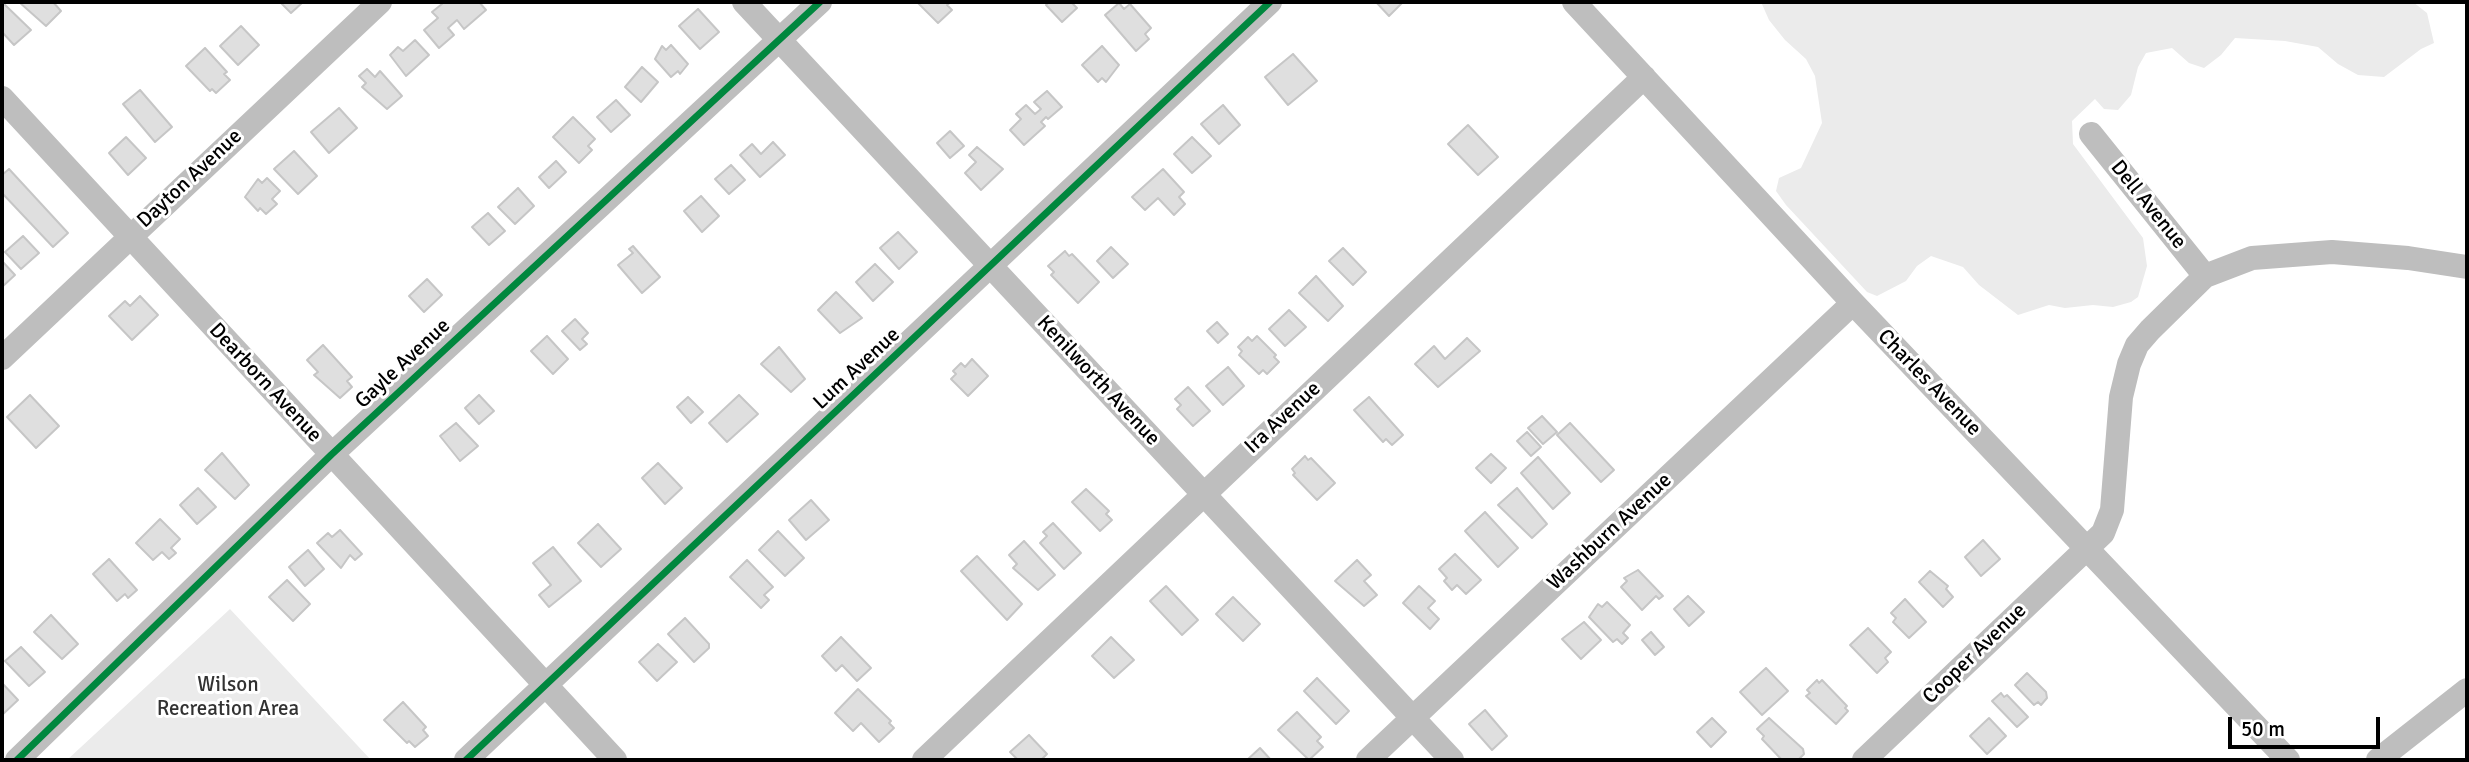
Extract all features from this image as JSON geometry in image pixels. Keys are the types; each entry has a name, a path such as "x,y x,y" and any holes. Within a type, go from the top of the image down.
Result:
{"street":[{"name":"Dayton Avenue","path":"2,358 380,2"},
{"name":"Kenilworth Avenue","path":"744,2 1452,760"},
{"name":"Gayle Avenue","path":"17,760 331,455 820,2"},
{"name":"Lum Avenue","path":"466,760 1270,2"},
{"name":"Charles Avenue","path":"1574,2 1853,303 2288,760"},
{"name":"Ira Avenue","path":"924,760 1644,77"},
{"name":"Dearborn Avenue","path":"2,98 615,760"},
{"name":"Dell Avenue","path":"2091,134 2205,276"},
{"path":"2205,276 2252,258 2332,252 2409,258 2467,267"},
{"name":"Cooper Avenue","path":"1864,760 2103,533 2112,510 2122,397 2137,345 2205,276"},
{"name":"Washburn Avenue","path":"1368,760 1853,303"},
{"path":"2378,760 2467,690"}],"green space":[{"path":"1761,2 2413,2 2427,13 2434,43 2421,49 2384,77 2358,75 2338,64 2318,47 2285,41 2235,38 2221,55 2204,68 2189,63 2172,48 2146,53 2138,67 2131,95 2118,110 2104,109 2095,99 2072,121 2073,144 2143,238 2147,266 2138,297 2113,307 2093,305 2065,308 2049,305 2018,315 1979,285 1963,267 1931,256 1917,266 1906,281 1877,296 1867,292 1786,205 1776,191 1779,178 1801,168 1822,123 1815,76 1806,59 1785,40 1769,20"},
{"name":"Wilson Recreation Area","path":"230,609 371,760 67,760"}],"building":[{"path":"2,2 31,30 14,45 2,32"},
{"path":"19,2 53,2 61,11 46,26"},
{"path":"280,2 303,2 291,13"},
{"path":"440,2 479,2 486,10 464,29 457,20 448,28 454,35 439,48 424,30 438,18 432,12 442,4"},
{"path":"917,2 951,2 947,5 952,10 938,23"},
{"path":"1049,2 1071,2 1077,8 1062,22 1046,5"},
{"path":"1376,2 1403,2 1389,16"},
{"path":"1119,3 1124,9 1130,4 1151,28 1145,34 1149,39 1136,51 1105,15"},
{"path":"698,9 719,32 700,49 679,26"},
{"path":"241,26 259,45 238,65 220,46"},
{"path":"415,40 429,55 406,76 390,55 398,47 403,51"},
{"path":"671,45 688,64 680,74 678,71 671,77 655,59 662,46 666,50"},
{"path":"1102,46 1119,65 1106,82 1102,78 1098,82 1082,65"},
{"path":"205,48 227,72 224,74 230,80 216,93 212,89 210,91 186,66"},
{"path":"1293,54 1317,81 1288,105 1265,77"},
{"path":"642,67 658,82 641,102 625,87"},
{"path":"367,69 375,77 380,71 402,96 387,109 362,87 366,83 359,76"},
{"path":"140,90 172,127 155,142 123,104"},
{"path":"1047,91 1062,107 1041,122 1045,126 1024,145 1010,130 1021,119 1016,114 1026,105 1035,114 1041,109 1034,102"},
{"path":"616,100 630,115 611,132 597,117"},
{"path":"1223,105 1240,125 1219,144 1201,124"},
{"path":"339,108 357,128 329,153 311,132"},
{"path":"573,117 595,139 588,146 592,150 579,163 553,137"},
{"path":"1468,125 1498,157 1478,175 1448,144"},
{"path":"950,131 964,146 950,158 937,143"},
{"path":"126,137 146,158 128,175 109,153"},
{"path":"1192,137 1211,156 1192,173 1174,154"},
{"path":"773,142 785,155 760,177 740,155 752,144 761,154"},
{"path":"977,147 1003,169 981,190 965,173 976,162 969,155"},
{"path":"294,151 317,176 298,194 274,169"},
{"path":"556,161 566,172 549,188 539,177"},
{"path":"731,165 745,180 729,194 715,179"},
{"path":"9,169 68,233 53,247 2,193 2,175"},
{"path":"1163,169 1184,192 1179,197 1185,204 1174,215 1158,198 1145,210 1132,197"},
{"path":"267,178 280,191 272,199 277,204 266,214 260,208 258,211 245,197 258,179 262,183"},
{"path":"518,188 534,206 515,224 498,207"},
{"path":"701,196 719,216 702,232 684,211"},
{"path":"488,213 505,231 489,245 472,227"},
{"path":"898,232 917,252 899,269 880,248"},
{"path":"23,236 39,253 21,269 5,252"},
{"path":"633,246 660,277 642,293 618,265 633,253 629,249"},
{"path":"1111,247 1128,264 1113,278 1097,261"},
{"path":"1343,248 1366,272 1353,285 1329,261"},
{"path":"1065,251 1069,256 1072,254 1099,282 1078,303 1051,275 1054,272 1048,266"},
{"path":"2,261 15,275 2,287"},
{"path":"875,264 893,282 873,301 856,282"},
{"path":"1316,276 1343,306 1328,321 1299,293"},
{"path":"427,279 442,295 424,312 409,296"},
{"path":"836,292 862,318 840,333 818,310"},
{"path":"140,296 158,315 132,340 109,316 125,301 130,306"},
{"path":"1289,310 1306,327 1285,346 1269,329"},
{"path":"575,319 588,333 582,339 587,344 580,350 562,331"},
{"path":"1217,322 1228,334 1218,343 1207,331"},
{"path":"547,336 568,359 553,374 531,351"},
{"path":"1257,336 1276,355 1274,357 1279,362 1267,374 1263,370 1259,374 1239,355 1242,351 1238,347 1248,337 1252,341"},
{"path":"1467,338 1480,351 1438,387 1415,364 1434,346 1445,359"},
{"path":"323,345 352,377 347,381 352,387 340,398 314,375 318,372 307,360"},
{"path":"779,347 805,379 791,392 761,364"},
{"path":"972,359 988,376 968,396 951,379 956,374 953,371 961,363 965,367"},
{"path":"1228,367 1244,386 1223,405 1206,386"},
{"path":"1188,387 1210,411 1193,426 1177,409 1181,405 1175,399"},
{"path":"30,395 59,426 36,448 7,417"},
{"path":"479,395 494,411 479,424 465,408"},
{"path":"739,395 758,414 727,442 709,423"},
{"path":"688,397 703,412 691,423 677,407"},
{"path":"1369,397 1403,435 1392,445 1386,439 1383,442 1354,410"},
{"path":"1542,416 1557,432 1543,444 1528,428"},
{"path":"456,423 478,446 460,461 440,436"},
{"path":"1570,423 1614,470 1601,482 1557,435"},
{"path":"1527,432 1541,447 1531,456 1517,441"},
{"path":"222,453 249,485 235,499 205,470"},
{"path":"1491,454 1506,468 1491,483 1476,468"},
{"path":"1305,456 1308,460 1311,458 1335,483 1317,500 1293,475 1295,473 1292,469"},
{"path":"1538,457 1570,493 1553,509 1521,473"},
{"path":"658,463 682,488 665,504 642,478"},
{"path":"198,488 216,507 197,524 180,505"},
{"path":"1517,488 1547,524 1532,538 1498,505"},
{"path":"1086,489 1109,511 1106,514 1112,520 1100,531 1072,502"},
{"path":"811,500 829,520 806,540 789,520"},
{"path":"1485,512 1518,548 1498,567 1465,531"},
{"path":"160,519 180,539 171,548 176,553 169,559 162,552 153,560 136,543"},
{"path":"1053,523 1081,553 1064,569 1040,543 1047,536 1043,532"},
{"path":"598,524 621,549 601,567 578,543"},
{"path":"340,530 362,554 355,560 350,555 341,568 317,543 328,533 332,537"},
{"path":"778,531 804,558 785,576 759,550"},
{"path":"1983,540 2000,559 1981,576 1965,557"},
{"path":"1024,541 1055,575 1038,590 1013,568 1017,564 1009,555"},
{"path":"553,547 581,581 549,607 539,595 551,585 533,563"},
{"path":"308,550 324,569 305,586 289,567"},
{"path":"1455,554 1481,580 1466,594 1457,585 1452,590 1439,569"},
{"path":"977,556 1022,604 1007,620 961,571"},
{"path":"109,559 137,590 128,598 125,594 117,601 93,574"},
{"path":"747,560 773,587 764,595 769,600 761,608 730,577"},
{"path":"1357,560 1371,575 1364,581 1377,595 1364,606 1335,581"},
{"path":"1638,570 1663,596 1659,599 1656,596 1642,610 1621,587 1627,581 1624,578"},
{"path":"1930,571 1948,586 1946,589 1953,597 1943,607 1919,582"},
{"path":"287,580 310,604 293,621 269,597"},
{"path":"1166,586 1198,620 1182,635 1150,601"},
{"path":"1419,586 1435,601 1428,608 1439,619 1430,629 1403,603"},
{"path":"1688,596 1704,612 1689,626 1674,609"},
{"path":"1233,597 1260,624 1243,641 1216,614"},
{"path":"1905,599 1926,622 1909,638 1893,622 1896,618 1891,613"},
{"path":"1607,602 1630,625 1623,633 1628,638 1622,644 1617,639 1613,642 1589,617 1598,604 1602,607"},
{"path":"51,615 78,644 62,659 34,632"},
{"path":"685,618 709,644 709,648 694,662 668,634"},
{"path":"1584,622 1601,640 1581,659 1562,639"},
{"path":"1868,628 1891,652 1885,658 1888,662 1877,673 1850,645"},
{"path":"1651,632 1664,647 1655,655 1642,640"},
{"path":"841,637 871,668 857,681 842,665 836,671 822,656"},
{"path":"1111,637 1134,660 1114,678 1092,656"},
{"path":"658,644 677,662 657,681 639,662"},
{"path":"21,647 45,672 29,686 5,661"},
{"path":"1766,668 1788,691 1762,715 1740,692"},
{"path":"2027,673 2046,692 2047,698 2041,705 2038,702 2034,705 2015,685"},
{"path":"1317,678 1349,711 1336,724 1304,691"},
{"path":"1817,680 1819,683 1822,680 1847,706 1845,708 1848,711 1836,724 1806,696 1810,693 1807,690"},
{"path":"2,683 18,700 2,715"},
{"path":"858,689 891,721 889,723 894,728 879,742 861,723 853,731 835,713"},
{"path":"2001,693 2004,697 2007,695 2028,717 2017,727 1992,701"},
{"path":"403,702 426,727 423,730 428,736 415,747 409,741 407,743 384,720"},
{"path":"1485,710 1507,736 1492,750 1469,724"},
{"path":"1297,712 1321,737 1317,741 1323,747 1309,760 1278,730"},
{"path":"1712,718 1726,732 1711,747 1697,732"},
{"path":"1769,718 1803,749 1804,754 1798,760 1782,760 1762,739 1764,736 1757,729"},
{"path":"1989,718 2006,736 1987,754 1970,736"},
{"path":"1029,735 1047,754 1041,760 1018,760 1010,752"},
{"path":"1260,748 1271,760 1247,760"}],"cycle path":[{"path":"17,760 331,455 820,2"},
{"path":"466,760 1270,2"}]}
